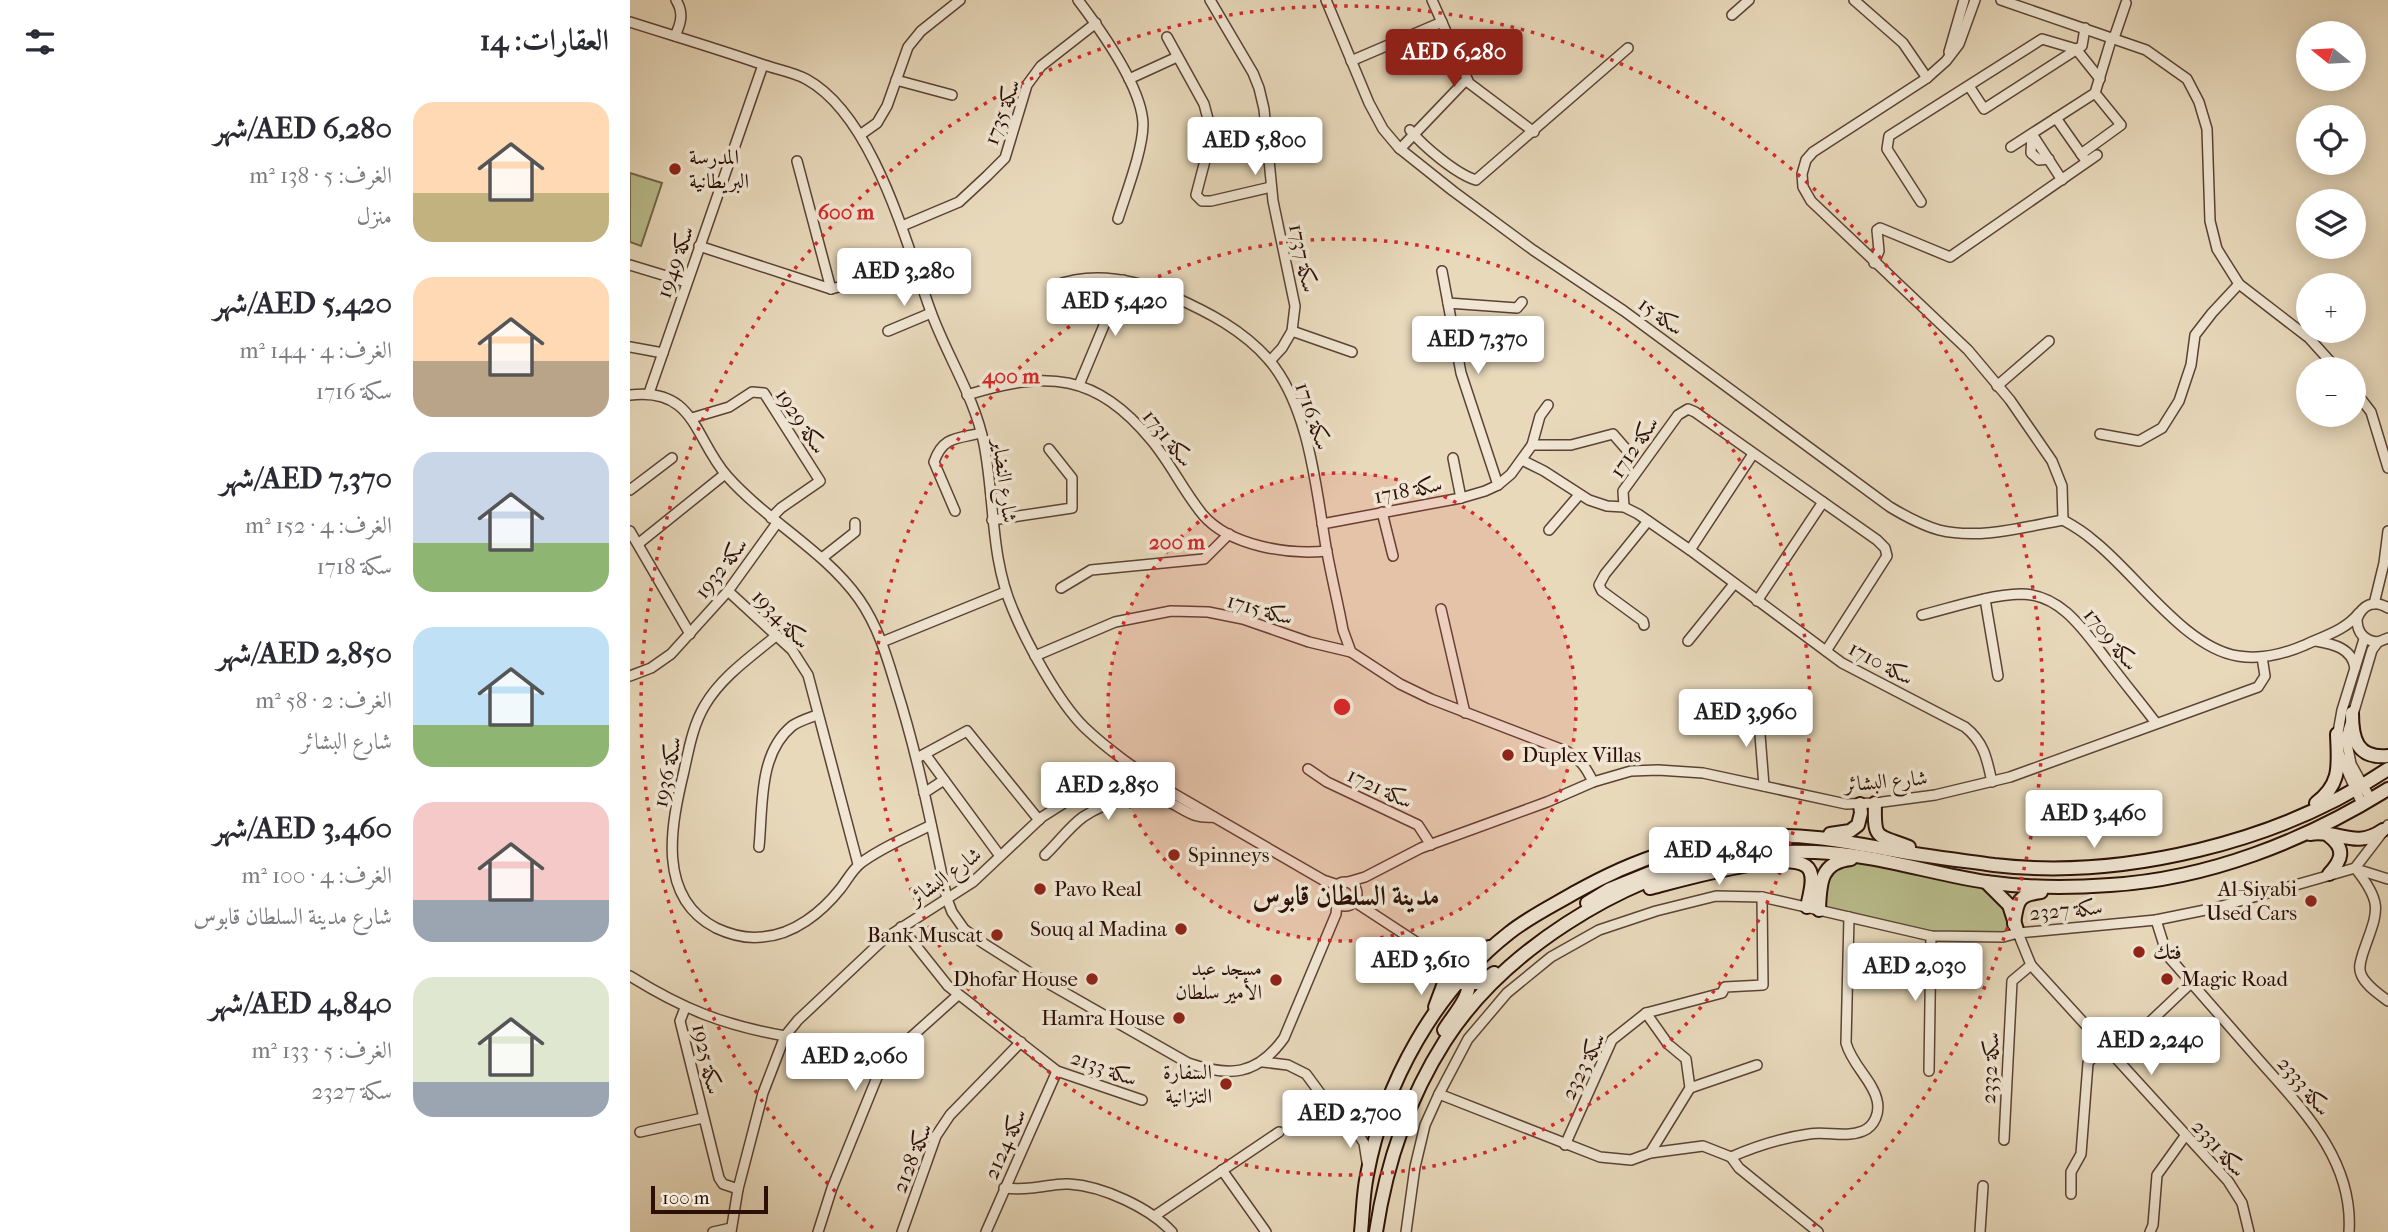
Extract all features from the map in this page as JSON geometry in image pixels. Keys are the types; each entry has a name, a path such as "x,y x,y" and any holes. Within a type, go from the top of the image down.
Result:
{"main road":[{"path":"2353,713 2352,730 2360,748 2374,757 2388,756"},
{"path":"2300,815 2329,793 2338,765 2337,734"},
{"path":"1811,836 1929,855 2044,869 2102,867 2182,854 2229,841 2300,815 2359,788 2388,769"},
{"path":"2016,928 2016,906 2027,894 2146,881 2231,862 2303,835 2388,789"},
{"path":"1875,803 1874,829 1878,834 1929,855"},
{"path":"1361,1232 1367,1176 1377,1133 1401,1070 1426,1026 1444,983 1445,964 1469,957 1501,940 1539,912 1600,878 1654,855 1700,843 1746,837 1811,836 1850,831 1858,825 1860,804"},
{"path":"2303,835 2325,834 2357,840 2369,838 2386,828"},
{"path":"2325,834 2337,843 2342,854 2329,874"},
{"path":"1465,980 1488,979 1564,917 1643,874 1700,858 1749,850 1764,853"},
{"path":"1390,1165 1405,1120 1429,1068 1476,1000 1543,940 1615,897 1666,875 1709,861 1764,853 1820,852 1986,882 2028,886 2085,886"},
{"path":"1813,909 1828,867 1837,860 1870,859"},
{"path":"1615,897 1742,866 1798,863 1807,866 1811,873 1813,909"},
{"path":"1986,882 2009,905 2016,928"},
{"path":"1426,1026 1501,940"},
{"path":"1376,1232 1394,1132 1413,1087 1467,994 1465,980"}],"street":[{"path":"675,36 682,19 681,8 676,0"},
{"path":"860,135 877,123 887,106 908,47 921,31 960,0"},
{"path":"1078,0 1096,23 1129,79 1143,122 1141,139 1118,219"},
{"name":"سكة 1737","path":"1210,0 1259,88 1268,140 1271,187 1295,306 1292,331"},
{"name":"سكة 15","path":"1325,0 1383,129 1400,149 1533,250 1624,311 1889,507 1914,521 1941,530 1988,533 2063,520"},
{"path":"1432,0 1466,80 1534,131"},
{"path":"1732,15 1749,0"},
{"path":"1946,61 1964,0"},
{"path":"1975,0 1959,44 1946,61 1927,78 1813,152 1806,160 1802,174 1803,187 1811,201 1968,350 1997,386 2052,461 2062,486 2063,520 2095,541 2195,637 2216,650 2237,656 2262,657 2288,652 2342,628 2364,607 2374,604 2388,605"},
{"path":"2001,0 2146,50 2187,79 2199,102 2207,129 2210,221 2217,250 2239,284 2309,338 2326,357"},
{"path":"1857,1 1903,43 1927,78"},
{"path":"2011,147 2095,93 2126,3"},
{"name":"شارع النضاير","path":"630,22 806,78 830,97 860,135 902,226 932,313 981,433 988,469 992,520 1005,592 1035,656 1083,725 1127,762 1164,788"},
{"path":"1351,61 1442,22"},
{"name":"سكة 1735","path":"902,226 959,202 987,176 1004,158 1027,85 1041,66 1096,23"},
{"path":"1969,86 1984,108 2082,46 2085,28"},
{"path":"1167,37 1204,104 1212,134 1196,195 1202,201 1211,201 1271,187"},
{"path":"1921,202 1887,149 1889,136 2042,39 2076,49 2100,79"},
{"path":"1412,132 1442,159 1476,180 1628,48"},
{"path":"1129,79 1177,57"},
{"name":"سكة 1949","path":"649,393 763,65"},
{"path":"896,80 952,95"},
{"path":"1400,149 1412,132 1466,80"},
{"path":"1874,263 1879,251 1876,235 1880,228 1950,257 2062,180 2121,125 2095,93"},
{"path":"2056,118 2084,158"},
{"path":"2032,134 2031,153 2039,160 2049,159 2062,180"},
{"path":"2084,158 2098,155"},
{"path":"797,161 831,289"},
{"path":"699,246 831,289 916,267"},
{"path":"630,265 686,282"},
{"path":"1442,271 1461,373 1498,485"},
{"name":"سكة 1716","path":"1054,286 1091,277 1123,280 1158,290 1202,310 1237,331 1270,361 1295,404 1305,435 1343,631 1351,652"},
{"path":"1079,385 1123,280"},
{"path":"2100,434 2139,441 2162,428 2179,401 2191,365 2195,335 2239,284"},
{"path":"1448,303 1517,308 1522,302"},
{"path":"888,331 932,313"},
{"path":"1270,361 1292,331 1352,352"},
{"path":"1997,386 2049,341"},
{"path":"630,347 663,353"},
{"name":"سكة 1731","path":"967,395 1032,379 1079,385 1107,397 1152,441 1204,516 1229,534 1273,549 1302,553 1327,551"},
{"name":"سكة 1929","path":"692,418 729,407 752,392 764,393 820,481 780,508 774,521"},
{"path":"630,395 649,393 684,408 725,474 774,521 822,558 859,599 882,642 921,756 924,793 947,899 964,929 983,943 1023,969 1188,1063 1212,1071 1234,1071 1263,1062 1272,1055 1284,1038 1336,914 1341,905 1356,897 1365,877"},
{"name":"سكة 1718","path":"1322,524 1461,498 1498,485 1511,474 1532,445 1540,416 1548,405"},
{"path":"2366,406 2371,412 2388,468"},
{"name":"سكة 1712","path":"1624,507 1623,491 1678,415 1688,410 1695,412 1877,540 1885,548 1887,556 1826,651"},
{"path":"955,511 934,462 939,447 946,442 981,433"},
{"path":"1532,445 1571,445 1613,434 1626,449"},
{"path":"992,520 1072,509 1072,478 1049,449"},
{"path":"1690,550 1753,454"},
{"path":"630,490 672,458"},
{"path":"1453,458 1461,498"},
{"name":"سكة 1710","path":"1522,460 1544,471 1579,495 1598,504 1624,507 1648,521 1842,663 1965,727 1975,735 1985,751 1992,782"},
{"path":"638,544 725,474"},
{"path":"1549,530 1579,495"},
{"path":"1758,601 1823,502"},
{"path":"1382,512 1393,556"},
{"name":"سكة 1932","path":"630,676 651,668 671,654 690,634 728,591 774,521"},
{"path":"1644,625 1643,621 1602,592 1599,585 1648,521"},
{"path":"822,558 855,532 855,523"},
{"name":"سكة 1932","path":"630,531 690,634"},
{"path":"2374,604 2388,531"},
{"path":"1061,587 1091,570 1204,559 1229,534"},
{"path":"1688,641 1734,584"},
{"name":"سكة 1934","path":"728,591 792,650 808,675 858,864"},
{"path":"882,642 1005,592"},
{"name":"سكة 1709","path":"1922,615 1985,599 2023,594 2040,597 2063,609 2076,620 2156,723"},
{"path":"1985,599 1998,676"},
{"path":"1441,609 1465,713"},
{"name":"سكة 1715","path":"1035,656 1115,622 1171,611 1208,612 1243,619 1309,642 1351,652 1401,684 1465,713 1566,751 1585,766 1593,782"},
{"path":"2359,613 2357,620 2362,636 2337,734 2341,759 2367,802"},
{"path":"2342,628 2378,642"},
{"name":"سكة 1936","path":"777,635 720,683 705,704 694,727 672,838 673,868 682,897 700,920 733,936 764,937 796,928 833,898 858,864 931,825"},
{"path":"2359,788 2347,752 2346,738 2372,650 2378,642 2388,638"},
{"path":"2314,641 2341,648 2354,661 2355,671"},
{"name":"شارع البشائر","path":"731,1230 738,1189 763,1093 785,1036 798,1020 884,939 972,882 1039,820 1074,796 1106,783 1134,782 1164,788 1336,888 1431,845 1593,782 1631,771 1703,773 1846,804 1935,795 1992,782 2063,759 2258,687 2265,676 2262,657"},
{"path":"1758,709 1764,786"},
{"path":"759,847 767,765 778,742 793,725 817,715"},
{"path":"921,756 967,731 1039,820"},
{"path":"921,756 944,780 1000,856"},
{"path":"1123,782 1129,769 1127,762"},
{"name":"سكة 1721","path":"1308,769 1327,782 1418,825 1431,845"},
{"path":"924,793 944,780"},
{"path":"1045,855 1084,817 1140,796 1163,799 1198,818 1210,817"},
{"path":"2355,868 2386,828"},
{"path":"2355,868 2388,878"},
{"path":"2355,868 2372,892 2377,909 2360,971 2364,980 2388,1001"},
{"name":"سكة 2327","path":"1406,1232 1425,1125 1438,1094 1468,1039 1507,992 1551,957 1599,930 1656,911 1716,896 1762,897 1931,936 2003,937 2016,928 2156,919 2215,908 2355,868"},
{"path":"1348,882 1355,887 1356,897 1465,980"},
{"path":"1336,888 1341,905"},
{"name":"سكة 2323","path":"1565,1145 1612,1040 1646,1013 1722,993 1725,987 1763,985 1762,897"},
{"path":"1731,1157 1753,1147 1811,1133 1850,1134 1864,1131 1874,1123 1878,1112 1877,1098 1850,1057 1846,1043 1849,917"},
{"name":"سكة 2333","path":"2156,919 2166,955 2322,1135 2343,1179 2348,1203 2349,1232"},
{"name":"سكة 2133","path":"901,927 948,986 1058,1071 1142,1100"},
{"name":"سكة 2331","path":"2016,928 2031,965 2102,1046 2228,1181 2242,1203 2249,1232"},
{"path":"1929,1071 1931,936"},
{"name":"سكة 2332","path":"2004,1140 2012,981 2031,965"},
{"name":"سكة 1925","path":"630,976 685,1008 743,1029 785,1036"},
{"path":"2113,1057 2191,983"},
{"path":"818,1232 832,1188 880,1070 891,1055 958,995"},
{"name":"سكة 1925","path":"685,1008 680,1021 719,1178 723,1184 738,1189"},
{"path":"1646,1013 1668,1044 1686,1059 1690,1088"},
{"name":"سكة 2128","path":"902,1232 936,1136 950,1115 1021,1042"},
{"path":"2071,1194 2071,1172 2081,1154 2088,1063 2102,1046"},
{"path":"1263,1062 1298,1069 1306,1074 1334,1112 1364,1143 1367,1176"},
{"path":"1650,1153 1690,1088 1757,1065"},
{"name":"سكة 2124","path":"986,1232 1058,1071"},
{"path":"1343,1119 1361,1120 1373,1114 1391,1094"},
{"path":"1438,1094 1600,1157 1631,1160 1650,1153 1703,1146 1731,1157 1741,1170 1818,1232"},
{"name":"سكة 1925","path":"640,1132 703,1118"},
{"path":"1156,1215 1279,1132"},
{"path":"2150,1232 2153,1225 2157,1175 2185,1136"},
{"path":"1222,1170 1266,1232"},
{"path":"1004,1188 1070,1184 1119,1198 1156,1215 1172,1232"},
{"path":"1980,1232 1983,1186"},
{"path":"713,1232 731,1230"}],"green space":[{"path":"630,173 662,183 641,246 630,242"},
{"path":"1850,860 1985,883 2003,899 2016,932 1932,935 1820,909 1829,868"}],"place":[{"name":"المدرسة البريطانية","path":"675,169"},
{"name":"Duplex Villas","path":"1508,755"},
{"name":"Spinneys","path":"1174,855"},
{"name":"Pavo Real","path":"1040,889"},
{"name":"Al-Siyabi Used Cars","path":"2311,901"},
{"name":"Souq al Madina","path":"1181,929"},
{"name":"Bank Muscat","path":"997,935"},
{"name":"فتك","path":"2139,952"},
{"name":"Dhofar House","path":"1092,979"},
{"name":"Magic Road","path":"2167,979"},
{"name":"مسجد عبد الأمير سلطان","path":"1276,980"},
{"name":"Hamra House","path":"1179,1018"},
{"name":"السفارة التنزانية","path":"1226,1084"}],"district":[{"name":"مدينة السلطان قابوس","path":"1346,895"}]}
